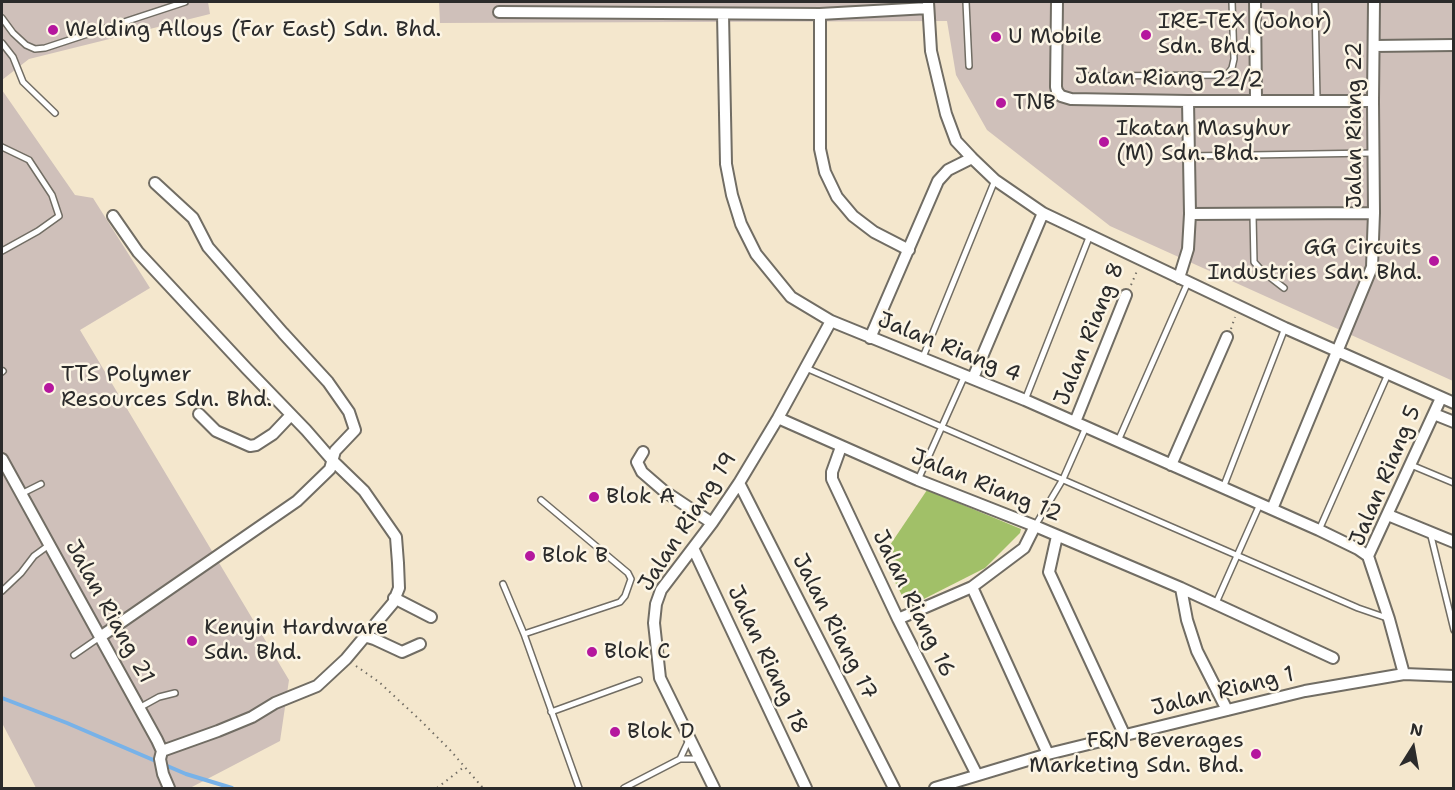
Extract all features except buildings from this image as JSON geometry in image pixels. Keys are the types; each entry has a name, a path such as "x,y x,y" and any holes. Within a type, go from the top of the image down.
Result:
{"street":[{"name":"Jalan Riang 22/2","path":"1057,2 1056,87 1061,96 1071,99 1188,101 1372,101"},
{"path":"1255,2 1256,100"},
{"name":"Jalan Riang 22","path":"1272,509 1372,267 1374,2"},
{"path":"499,12 820,14 928,5 931,51 946,114 956,141 995,180 1043,213 1090,236 1286,328 1454,403"},
{"name":"Jalan Riang 4","path":"723,14 726,164 732,195 741,224 756,255 792,297 831,321 970,376 1119,441 1319,530 1368,556"},
{"path":"820,14 820,148 825,172 837,197 853,216 874,232 909,250"},
{"path":"1374,46 1454,45"},
{"path":"1183,280 1190,214 1188,101"},
{"path":"870,338 942,175 972,158"},
{"path":"100,637 297,501 330,470 335,452 356,430 349,412 328,382 208,247 193,218 156,183"},
{"path":"970,376 1043,213"},
{"path":"1190,214 1374,213"},
{"path":"113,216 138,252 364,491 396,537 399,588 394,598 346,659 316,686 276,703 252,717 161,755"},
{"name":"Jalan Riang 8","path":"1075,422 1126,296"},
{"name":"Jalan Riang 19","path":"714,789 660,678 654,613 661,590 712,524 739,483 778,418 831,321"},
{"path":"1171,465 1227,337"},
{"name":"Jalan Riang 5","path":"1404,674 1368,556 1441,398"},
{"path":"199,414 216,431 250,446 256,445 273,434 291,415"},
{"path":"1434,414 1454,422"},
{"name":"Jalan Riang 12","path":"778,418 918,480 1035,526 1181,588 1333,658"},
{"name":"Jalan Riang 16","path":"841,447 832,472 832,479 898,619 976,775"},
{"path":"643,452 637,462 642,472 664,491 712,524"},
{"name":"Jalan Riang 21","path":"2,459 139,708 161,755 163,774 169,789"},
{"name":"Jalan Riang 17","path":"739,483 894,789"},
{"path":"1388,515 1454,542"},
{"path":"898,619 972,587 1024,548 1035,526"},
{"path":"1057,536 1049,572 1125,736"},
{"name":"Jalan Riang 18","path":"693,548 806,789"},
{"path":"972,587 1048,754"},
{"path":"1181,588 1187,620 1197,651 1227,710"},
{"path":"394,598 430,617"},
{"path":"363,636 402,651 420,644"},
{"name":"Jalan Riang 1","path":"936,789 1048,754 1305,691 1404,674 1454,676"}],"lane":[{"path":"2,18 26,45 45,48 185,2"},
{"path":"966,2 969,66"},
{"path":"1090,76 1227,75 1233,68 1234,59 1232,2"},
{"path":"1316,2 1317,100"},
{"path":"2,43 13,57 23,82 55,112"},
{"path":"2,147 29,160 52,195 59,216 2,251"},
{"path":"1189,156 1373,153"},
{"path":"923,357 995,180"},
{"path":"1253,215 1254,262 1284,288"},
{"path":"1025,400 1090,236"},
{"path":"1119,441 1183,280"},
{"path":"1223,488 1286,328"},
{"path":"806,367 1358,608 1389,619"},
{"path":"1319,530 1388,374"},
{"path":"918,480 941,427 970,376"},
{"path":"1035,526 1063,479 1086,427"},
{"path":"1411,465 1454,483"},
{"path":"21,494 41,484"},
{"path":"524,634 620,602 625,596 631,579 628,573 541,500"},
{"path":"1215,605 1260,504"},
{"path":"1430,532 1454,630"},
{"path":"2,591 21,573 34,556 49,545"},
{"path":"503,584 524,634 579,789"},
{"path":"74,655 100,637"},
{"path":"551,712 639,680"},
{"path":"139,708 159,697 175,693"},
{"path":"680,759 688,742 684,727"},
{"path":"624,789 680,759 700,758"}],"path":[{"name":"Jalan Riang 8","path":"1126,296 1142,260"},
{"path":"1227,337 1238,310"},
{"path":"346,659 379,682 427,727 483,789"},
{"path":"437,789 464,767"}],"shaded area":[{"path":"2,2 208,2 210,14 29,59 2,80"},
{"path":"439,2 1453,2 1453,381 1110,226 987,130 956,75 947,21 440,23"},
{"path":"2,90 75,195 93,198 150,288 80,330 289,680 280,741 190,788 36,788 2,723"}],"green space":[{"path":"927,490 1021,529 1020,533 985,568 908,607 882,557"}],"waterway":[{"path":"2,698 186,774 232,788"}],"place":[{"name":"Welding Alloys (Far East) Sdn. Bhd.","path":"53,30"},
{"name":"IRE-TEX (Johor) Sdn. Bhd.","path":"1146,35"},
{"name":"U Mobile","path":"996,37"},
{"name":"TNB","path":"1001,103"},
{"name":"Ikatan Masyhur (M) Sdn. Bhd.","path":"1104,142"},
{"name":"GG Circuits Industries Sdn. Bhd.","path":"1434,261"},
{"name":"TTS Polymer Resources Sdn. Bhd.","path":"49,388"},
{"name":"Blok A","path":"594,497"},
{"name":"Blok B","path":"530,556"},
{"name":"Kenyin Hardware Sdn. Bhd.","path":"192,641"},
{"name":"Blok C","path":"592,652"},
{"name":"Blok D","path":"615,732"},
{"name":"F&N Beverages Marketing Sdn. Bhd.","path":"1256,754"}]}
